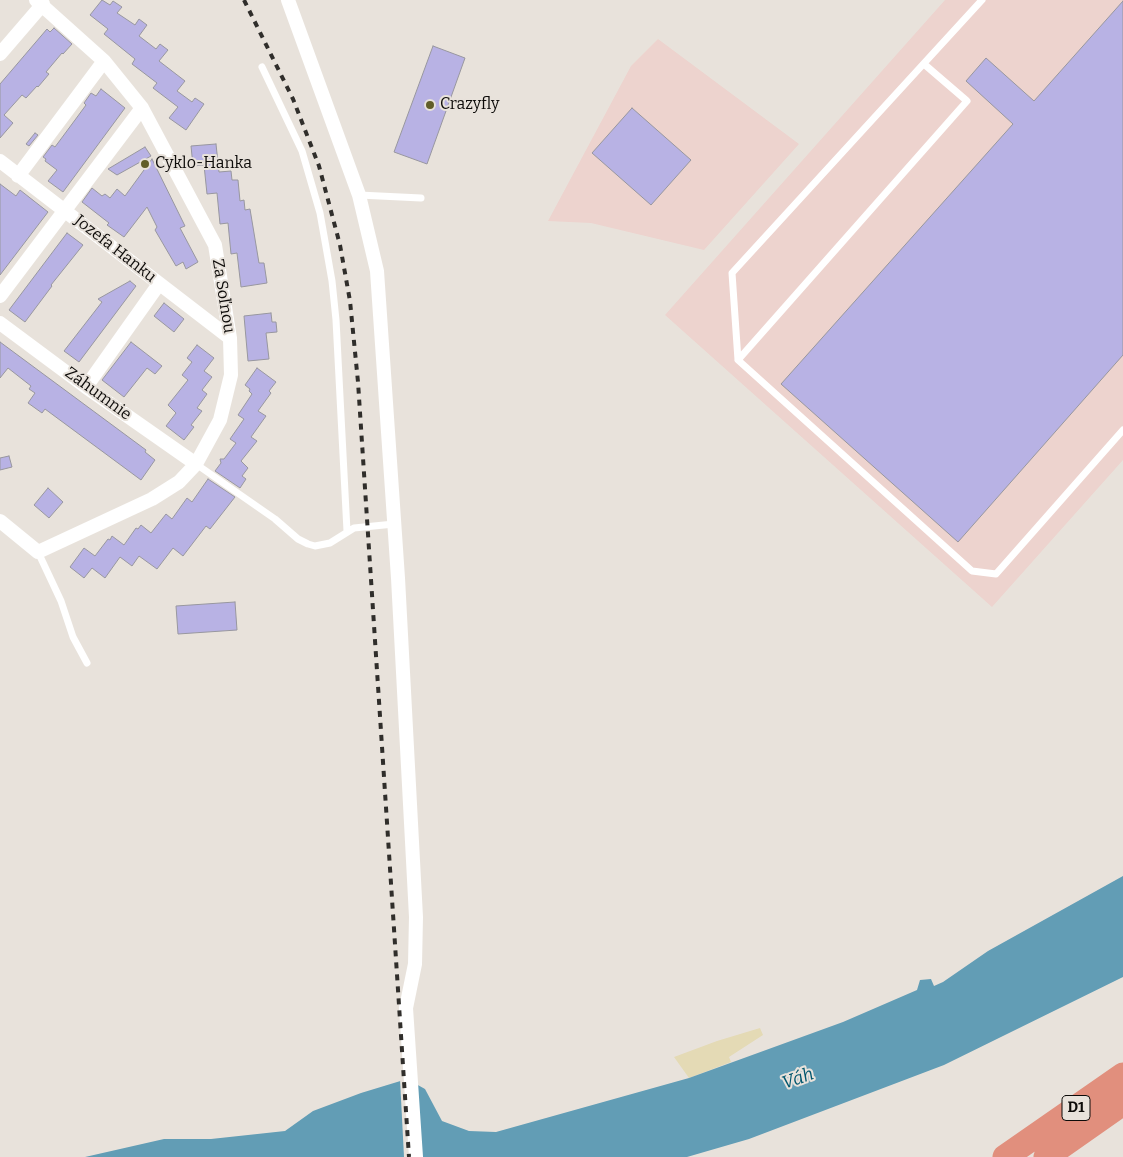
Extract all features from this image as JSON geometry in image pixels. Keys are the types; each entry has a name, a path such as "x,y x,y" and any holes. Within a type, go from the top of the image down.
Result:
{"highway":[{"name":"D1","path":"1005,1157 1123,1075"},
{"name":"D1","path":"1046,1157 1123,1104"}],"street":[{"path":"288,0 359,195 376,271 398,578 416,917 416,964 406,1008 416,1157"},
{"path":"0,54 40,2"},
{"name":"Za Soľnou","path":"38,552 152,499 179,482 196,464 220,420 231,375 230,338 215,245 142,108 104,61 40,2"},
{"path":"18,176 104,61"},
{"path":"0,296 142,108"},
{"name":"Jozefa Hanku","path":"0,161 230,338"},
{"path":"86,387 159,284"},
{"name":"Záhumnie","path":"0,323 86,387 196,464"},
{"path":"0,521 38,552"}],"lane":[{"path":"982,0 732,273 738,360 972,571 996,574 1123,430"},
{"path":"738,360 967,101 924,64"},
{"path":"262,67 302,151 320,213 332,281 336,320 347,531"},
{"path":"359,195 421,198"},
{"path":"196,464 275,519 298,539 314,546 330,542 347,531 362,526 394,524"},
{"path":"38,552 61,601 73,637 87,663"}],"shaded area":[{"path":"945,0 1123,0 1123,460 992,607 665,315"},
{"path":"658,39 799,144 704,250 591,223 548,221 631,66"}],"sand":[{"path":"760,1028 763,1035 729,1057 731,1062 689,1078 674,1057 717,1041"}],"water":[{"name":"Váh","path":"1123,876 1123,977 944,1065 749,1139 687,1157 85,1157 164,1139 211,1139 285,1131 313,1111 361,1093 407,1079 425,1089 442,1121 469,1131 496,1132 689,1078 843,1022 917,990 920,980 931,979 934,986 943,982 988,951"}],"pier":[{"path":"407,1077 418,1157 404,1157 400,1079"}],"building":[{"path":"102,0 110,5 113,1 122,7 117,13 135,25 139,19 147,25 139,36 156,49 160,44 168,50 159,61 185,81 177,91 192,102 195,98 204,104 186,130 169,118 178,107 153,88 157,83 132,64 135,59 104,34 108,29 90,15"},
{"path":"1123,1 1123,355 958,542 781,384 1013,124 966,81 986,58 1034,101"},
{"path":"54,28 72,44 46,72 49,74 38,87 26,98 22,95 4,115 13,123 0,138 0,84 47,29 50,32"},
{"name":"Crazyfly","path":"433,46 465,58 427,164 394,152"},
{"path":"101,89 125,108 63,192 48,181 57,170 45,161 46,159 43,157 52,145 55,147 86,105 84,103 91,93 96,96"},
{"path":"632,108 691,160 651,205 592,153"},
{"path":"35,133 38,135 29,146 26,144"},
{"path":"216,144 219,172 231,171 232,180 238,180 240,201 244,200 245,210 250,209 259,263 264,263 267,283 241,287 237,253 231,254 228,223 220,224 217,193 207,194 204,165 193,166 191,146"},
{"path":"145,147 151,156 117,175 108,169"},
{"path":"152,159 185,226 180,228 198,262 186,269 183,262 176,266 155,230 157,227 147,207 124,237 107,225 109,223 82,202 92,188 102,196 105,194 110,198 117,189 125,196"},
{"path":"0,184 16,196 20,190 48,212 0,275"},
{"path":"67,233 83,245 25,322 9,310"},
{"path":"130,281 136,286 79,362 64,351 102,302 98,299"},
{"path":"164,303 184,319 174,332 154,316"},
{"path":"271,313 272,322 276,322 277,332 266,333 269,359 248,361 244,316"},
{"path":"0,342 146,450 145,452 155,460 141,480 45,409 42,413 28,403 35,393 29,389 31,386 8,368 0,378"},
{"path":"131,342 162,366 155,374 147,368 124,397 102,380"},
{"path":"197,345 214,358 204,371 212,377 202,390 207,394 197,408 202,411 191,425 194,427 184,440 166,426 176,413 168,405 188,380 182,375 192,362 187,358"},
{"path":"257,368 276,382 269,391 271,393 258,411 266,416 251,437 257,441 241,461 248,468 242,476 246,479 240,488 215,471 221,463 220,459 224,459 236,443 230,439 244,419 238,415 252,394 245,385"},
{"path":"9,456 12,467 0,470 0,458"},
{"path":"208,479 235,497 210,529 206,526 183,556 173,548 157,569 139,556 132,566 120,557 105,578 92,568 84,578 70,567 84,548 95,556 112,536 124,545 136,528 138,529 141,525 151,533 166,514 172,519 187,498 192,502"},
{"path":"48,488 63,502 49,518 34,505"},
{"path":"235,602 237,630 178,634 176,606"}],"railway":[{"path":"244,0 293,99 319,166 340,245 350,301 358,382 409,1157"}],"place":[{"name":"Crazyfly","path":"430,105"},
{"name":"Cyklo-Hanka","path":"145,164"}]}
